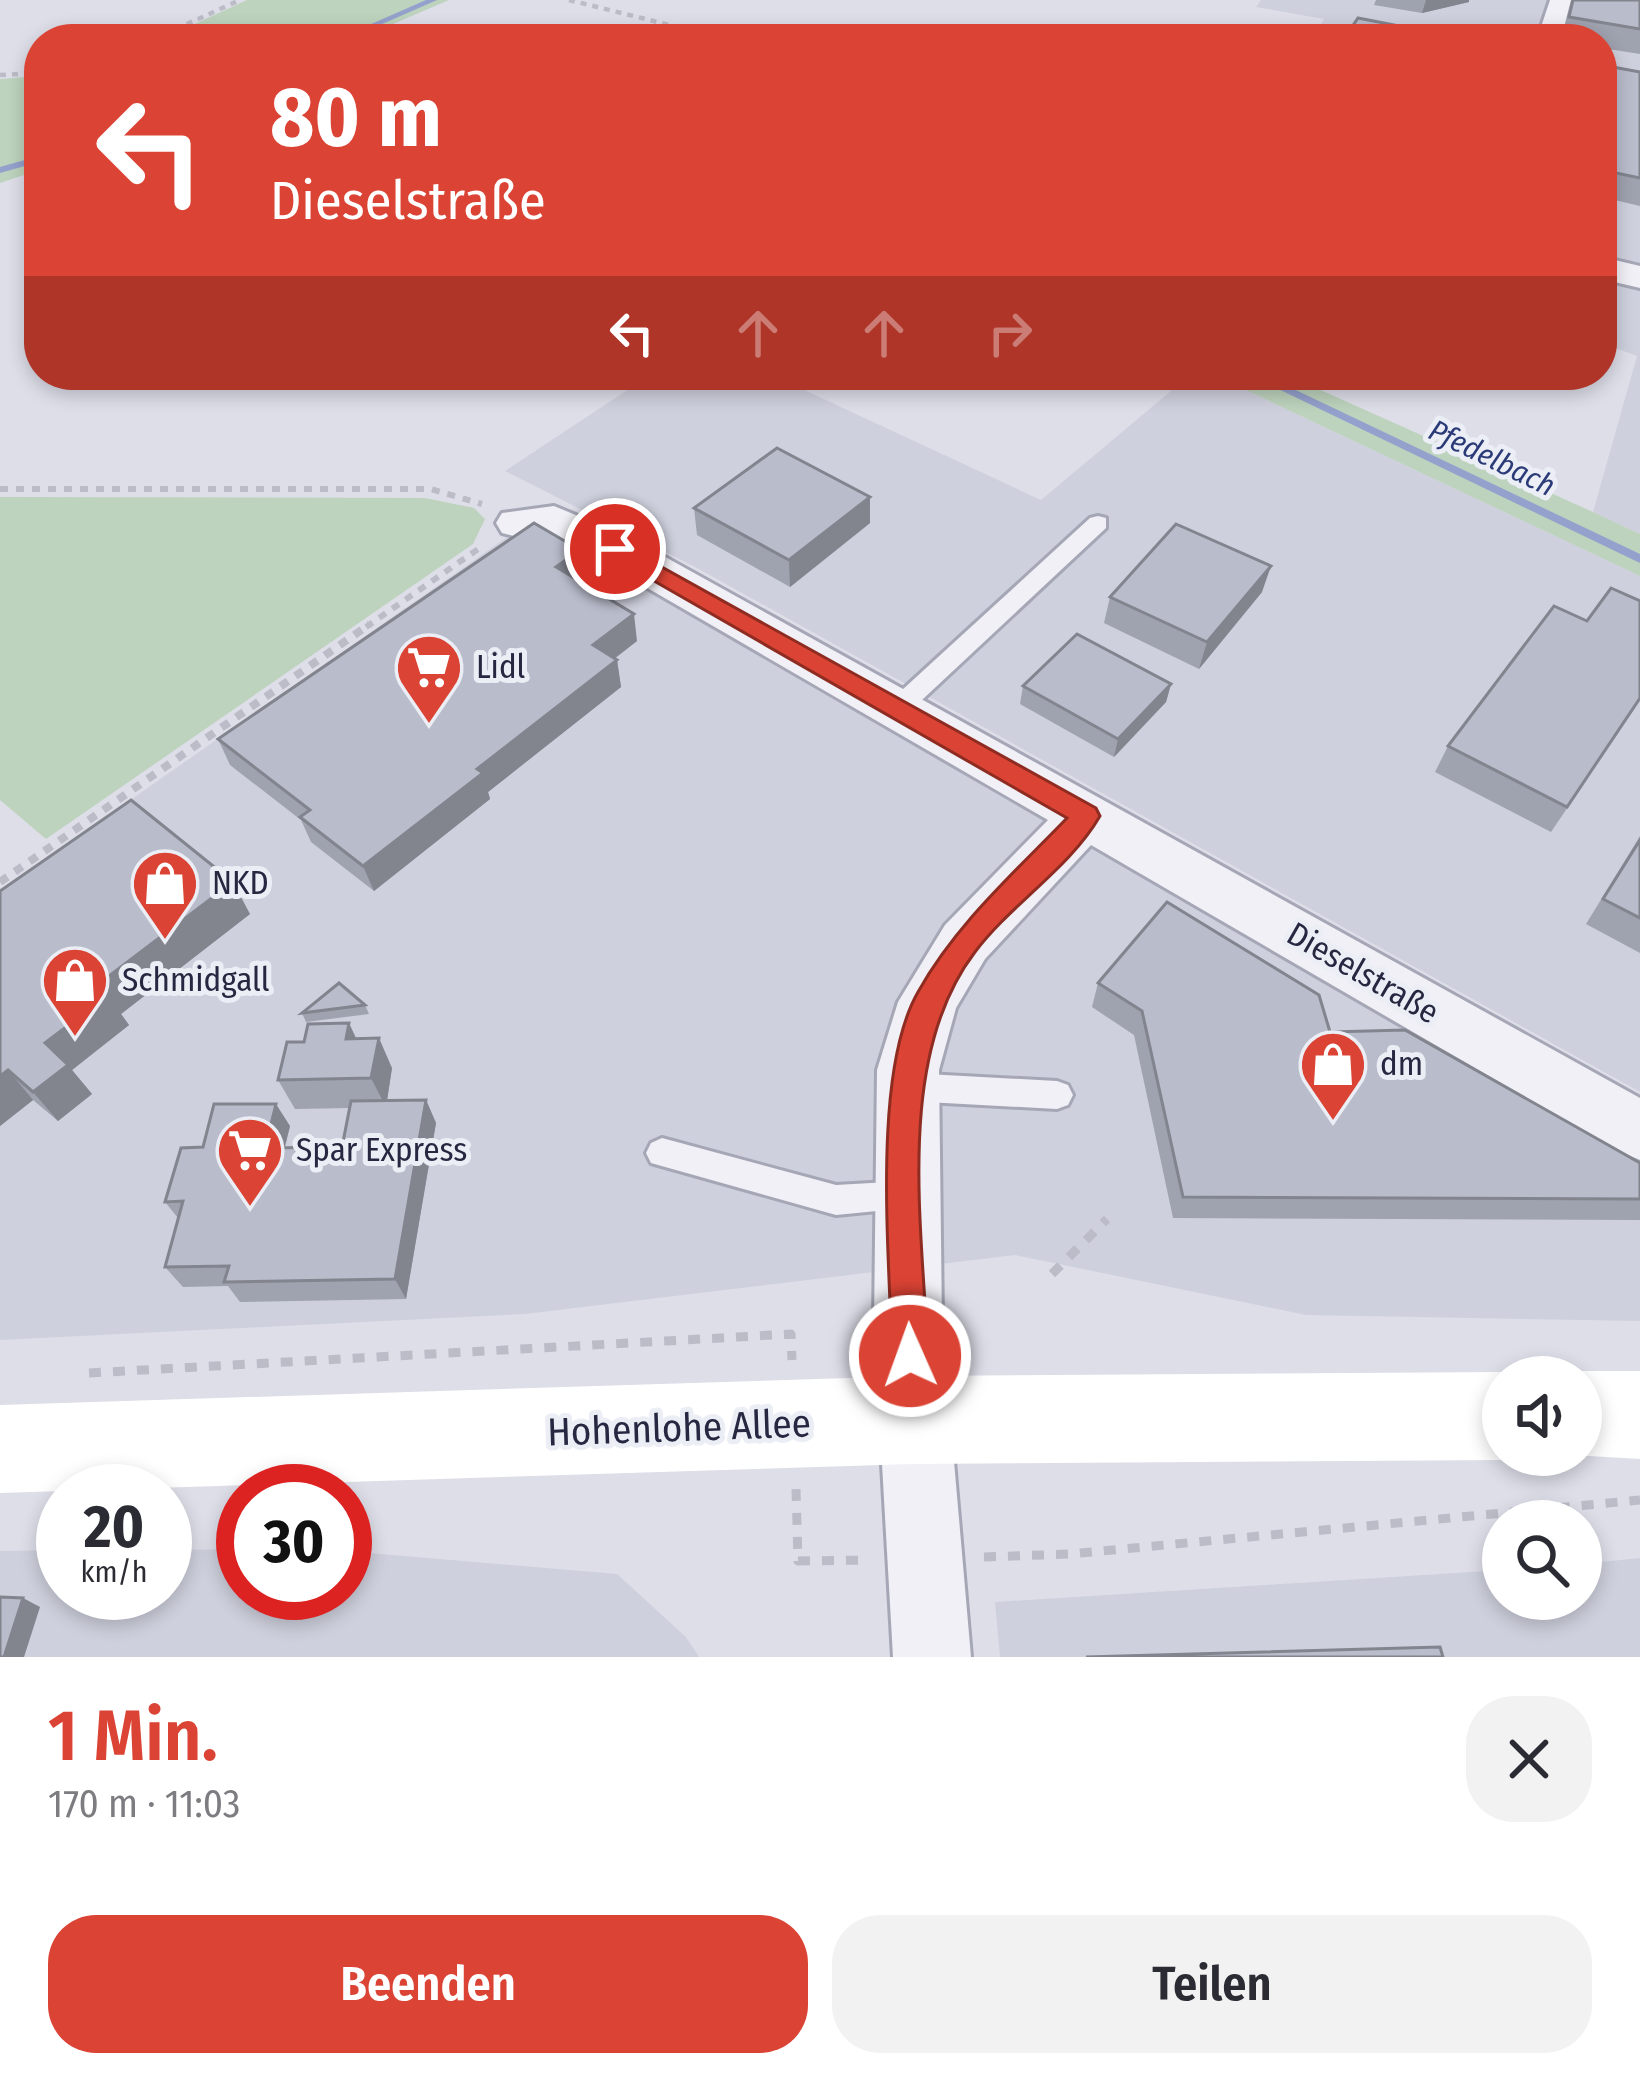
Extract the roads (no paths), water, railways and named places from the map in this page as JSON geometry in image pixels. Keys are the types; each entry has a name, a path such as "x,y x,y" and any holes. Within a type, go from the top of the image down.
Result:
{"street":[{"name":"Dieselstraße","path":"518,523 554,520 615,549 1640,1131"},
{"path":"932,1657 913,1420 905,1196 908,1087 928,1002 965,942 1086,816"},
{"path":"1602,1415 1640,1415"},
{"name":"Hohenlohe Allee","path":"0,1449 913,1420 1482,1416"}],"lane":[{"path":"899,707 1098,523"},
{"path":"908,1087 1057,1095"},
{"path":"662,1153 836,1200 905,1196"}],"waterway":[{"path":"376,24 433,0"},
{"name":"Pfedelbach","path":"0,170 24,163"},
{"name":"Pfedelbach","path":"1286,390 1640,559"}],"place":[{"name":"Lidl","path":"429,726"},
{"name":"NKD","path":"165,942"},
{"name":"Schmidgall","path":"75,1039"},
{"name":"dm","path":"1333,1123"},
{"name":"Spar Express","path":"250,1209"}]}
